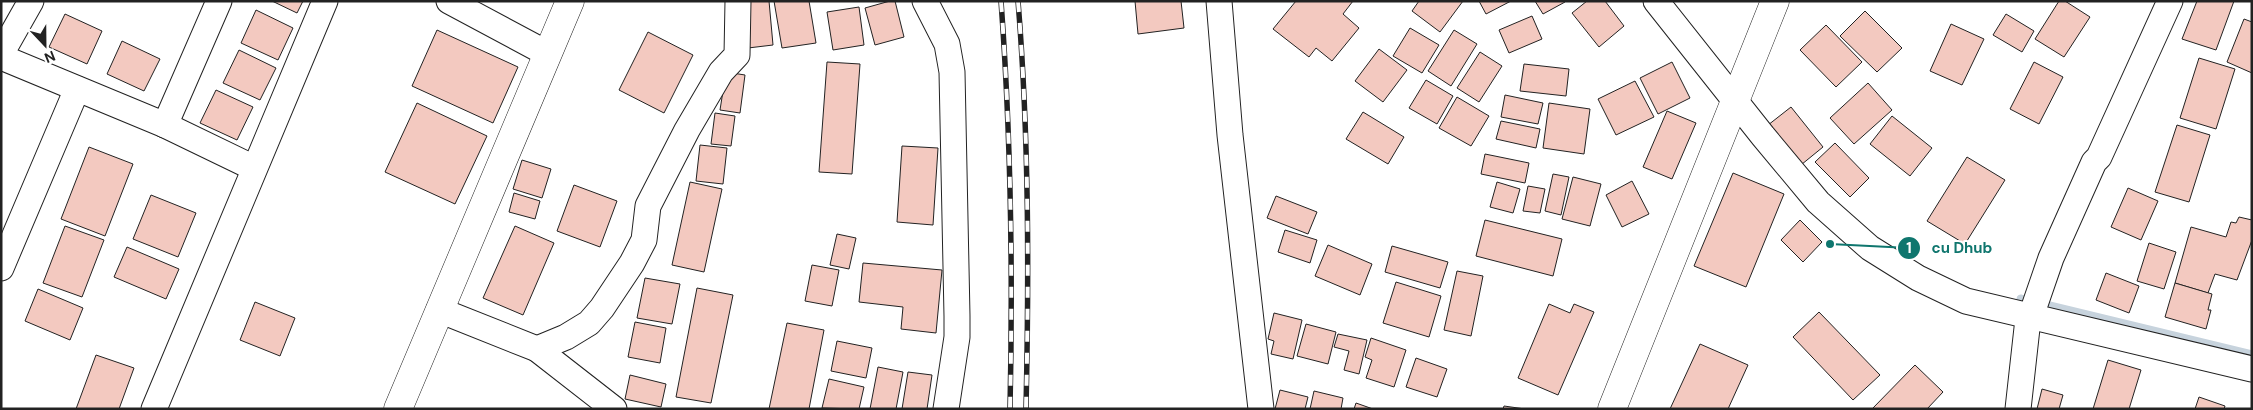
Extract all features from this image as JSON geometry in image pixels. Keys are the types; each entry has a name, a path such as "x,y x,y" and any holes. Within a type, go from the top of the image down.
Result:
{"street":[{"path":"32,1 1,56 165,125 254,168"},
{"path":"165,125 219,1"},
{"path":"154,409 325,1"},
{"path":"449,1 548,54"},
{"path":"398,409 570,1"},
{"path":"538,349 566,337 589,322 602,308 632,263 644,240 648,206 687,130 721,72 737,55 738,1"},
{"path":"925,1 948,44 952,72 957,323 946,409"},
{"path":"1219,1 1230,135 1261,409"},
{"path":"1656,1 1736,100 1762,136 1818,202 1870,248 1918,278 1958,297 2027,308 2252,369"},
{"path":"1612,409 1776,1"},
{"path":"2018,409 2027,328 2027,308 2094,162 2099,157 2170,1"},
{"path":"1,268 76,89"},
{"path":"439,310 538,349 614,409"}],"building":[{"path":"272,1 303,1 297,13"},
{"path":"743,1 769,1 773,45 748,48"},
{"path":"774,1 809,1 816,43 782,48"},
{"path":"895,1 904,37 875,45 865,8"},
{"path":"1135,1 1181,1 1184,28 1138,34"},
{"path":"1296,1 1353,1 1343,14 1359,28 1332,61 1316,48 1309,57 1273,29"},
{"path":"1419,1 1463,1 1440,32 1412,11"},
{"path":"1479,1 1511,1 1486,14"},
{"path":"1535,1 1564,1 1565,2 1543,14"},
{"path":"1587,1 1605,1 1624,26 1599,47 1572,13"},
{"path":"2059,1 2065,1 2090,17 2064,57 2035,39"},
{"path":"2197,1 2234,1 2216,50 2182,39"},
{"path":"859,7 864,45 833,50 827,12"},
{"path":"256,10 293,28 278,60 241,43"},
{"path":"1865,11 1902,48 1877,72 1840,36"},
{"path":"65,14 102,31 87,64 49,47"},
{"path":"2006,14 2034,31 2022,52 1993,35"},
{"path":"1532,16 1542,39 1509,53 1499,30"},
{"path":"2244,19 2252,22 2252,73 2227,62"},
{"path":"1951,24 1984,39 1962,85 1930,71"},
{"path":"1826,25 1862,62 1836,87 1800,50"},
{"path":"1410,28 1439,45 1422,73 1393,56"},
{"path":"437,30 518,67 493,123 412,86"},
{"path":"1454,30 1477,44 1451,86 1428,71"},
{"path":"648,32 693,55 664,113 619,90"},
{"path":"122,41 160,59 144,91 107,74"},
{"path":"1379,49 1407,70 1383,102 1355,81"},
{"path":"239,50 276,68 260,100 223,83"},
{"path":"1480,52 1502,66 1479,102 1457,88"},
{"path":"2199,58 2235,69 2216,129 2180,118"},
{"path":"827,62 860,64 852,174 819,172"},
{"path":"1672,62 1690,98 1658,114 1640,78"},
{"path":"2034,62 2063,77 2039,124 2010,109"},
{"path":"1524,64 1569,69 1566,96 1520,91"},
{"path":"726,72 745,75 740,113 720,110"},
{"path":"1426,80 1453,96 1437,124 1409,108"},
{"path":"1635,81 1654,117 1616,135 1598,99"},
{"path":"1868,83 1892,110 1854,144 1830,118"},
{"path":"216,90 253,107 237,140 200,123"},
{"path":"1505,95 1543,103 1538,124 1501,117"},
{"path":"1457,97 1489,116 1471,146 1439,128"},
{"path":"417,103 487,136 455,204 385,172"},
{"path":"1549,103 1590,109 1584,154 1543,148"},
{"path":"1791,107 1823,147 1796,169 1763,129"},
{"path":"1667,111 1696,123 1672,179 1643,167"},
{"path":"1363,112 1404,137 1388,164 1346,139"},
{"path":"715,113 735,116 731,146 711,144"},
{"path":"1892,116 1932,148 1910,176 1870,144"},
{"path":"1501,121 1540,129 1536,148 1496,139"},
{"path":"2177,125 2210,135 2189,202 2155,192"},
{"path":"1835,143 1869,178 1850,197 1815,162"},
{"path":"700,145 727,148 723,184 696,181"},
{"path":"902,146 938,148 933,225 897,222"},
{"path":"89,147 133,164 105,236 61,219"},
{"path":"1485,154 1529,163 1525,183 1481,174"},
{"path":"1967,157 2005,180 1965,244 1927,221"},
{"path":"522,160 551,169 542,198 513,189"},
{"path":"1733,173 1784,194 1746,287 1694,266"},
{"path":"1553,174 1569,177 1561,215 1545,211"},
{"path":"1573,177 1601,184 1590,226 1562,219"},
{"path":"1632,181 1649,214 1622,227 1606,195"},
{"path":"690,182 722,189 704,272 672,265"},
{"path":"1497,182 1520,189 1513,213 1490,207"},
{"path":"574,185 617,201 600,247 557,231"},
{"path":"1528,186 1545,189 1540,213 1523,211"},
{"path":"2128,188 2158,201 2141,240 2111,227"},
{"path":"514,193 540,201 535,219 509,212"},
{"path":"151,195 196,213 178,257 133,239"},
{"path":"1276,196 1317,212 1308,234 1267,218"},
{"path":"2239,217 2252,220 2252,240 2237,280 2215,274 2208,293 2175,283 2191,227 2226,237 2231,222 2236,223"},
{"path":"1485,220 1562,239 1553,276 1476,256"},
{"path":"1800,220 1822,242 1803,262 1781,240"},
{"path":"65,226 104,240 82,297 43,283"},
{"path":"515,226 554,243 523,315 483,298"},
{"path":"1285,230 1317,240 1310,263 1278,252"},
{"path":"837,234 856,238 849,269 830,265"},
{"path":"2149,243 2176,252 2164,289 2137,281"},
{"path":"1328,245 1372,264 1360,295 1315,276"},
{"path":"1392,246 1448,262 1440,288 1385,272"},
{"path":"127,247 179,269 166,299 114,277"},
{"path":"863,263 942,270 936,333 901,329 903,307 859,302"},
{"path":"812,265 839,270 832,306 805,301"},
{"path":"1457,271 1483,276 1471,336 1444,330"},
{"path":"2106,273 2139,286 2129,313 2096,300"},
{"path":"645,278 680,284 672,324 637,318"},
{"path":"1396,282 1441,296 1429,337 1383,323"},
{"path":"2175,283 2212,294 2208,310 2211,310 2206,329 2165,317"},
{"path":"697,288 733,295 711,403 676,397"},
{"path":"38,289 83,308 70,340 25,321"},
{"path":"255,302 295,318 280,356 240,340"},
{"path":"1549,304 1570,313 1574,304 1594,312 1558,395 1518,378"},
{"path":"1819,312 1880,375 1853,400 1793,337"},
{"path":"1274,313 1302,320 1293,359 1271,354 1274,341 1268,339"},
{"path":"635,322 666,328 660,363 628,357"},
{"path":"787,323 824,330 809,409 769,409"},
{"path":"1306,324 1336,332 1328,364 1297,356"},
{"path":"1338,334 1367,340 1359,374 1344,370 1349,351 1334,347"},
{"path":"1371,338 1406,350 1394,387 1366,378 1372,360 1365,357"},
{"path":"837,341 872,348 866,378 831,371"},
{"path":"1700,344 1748,365 1728,409 1670,409"},
{"path":"96,355 134,368 119,409 76,409"},
{"path":"1416,358 1447,369 1437,397 1406,387"},
{"path":"2108,360 2141,370 2129,409 2093,409"},
{"path":"1915,365 1943,392 1927,409 1872,409"},
{"path":"878,367 903,372 896,409 870,409"},
{"path":"908,372 932,375 927,409 902,409"},
{"path":"630,375 666,384 661,407 625,399"},
{"path":"829,379 864,387 859,409 822,408"},
{"path":"2042,389 2063,395 2059,409 2037,409"},
{"path":"1280,390 1308,397 1305,409 1275,409"},
{"path":"1314,391 1343,398 1341,409 1310,409"},
{"path":"2199,397 2225,406 2224,409 2195,409"},
{"path":"1356,403 1373,409 1354,409"},
{"path":"1504,406 1525,409 1503,409"}],"waterway":[{"path":"2019,312 2021,299 2252,355"}],"railway":[{"path":"1001,1 1010,205 1010,409"},
{"path":"1018,1 1022,52 1027,205 1026,409"}],"place":[{"name":"cu Dhub","path":"1830,244"}]}
